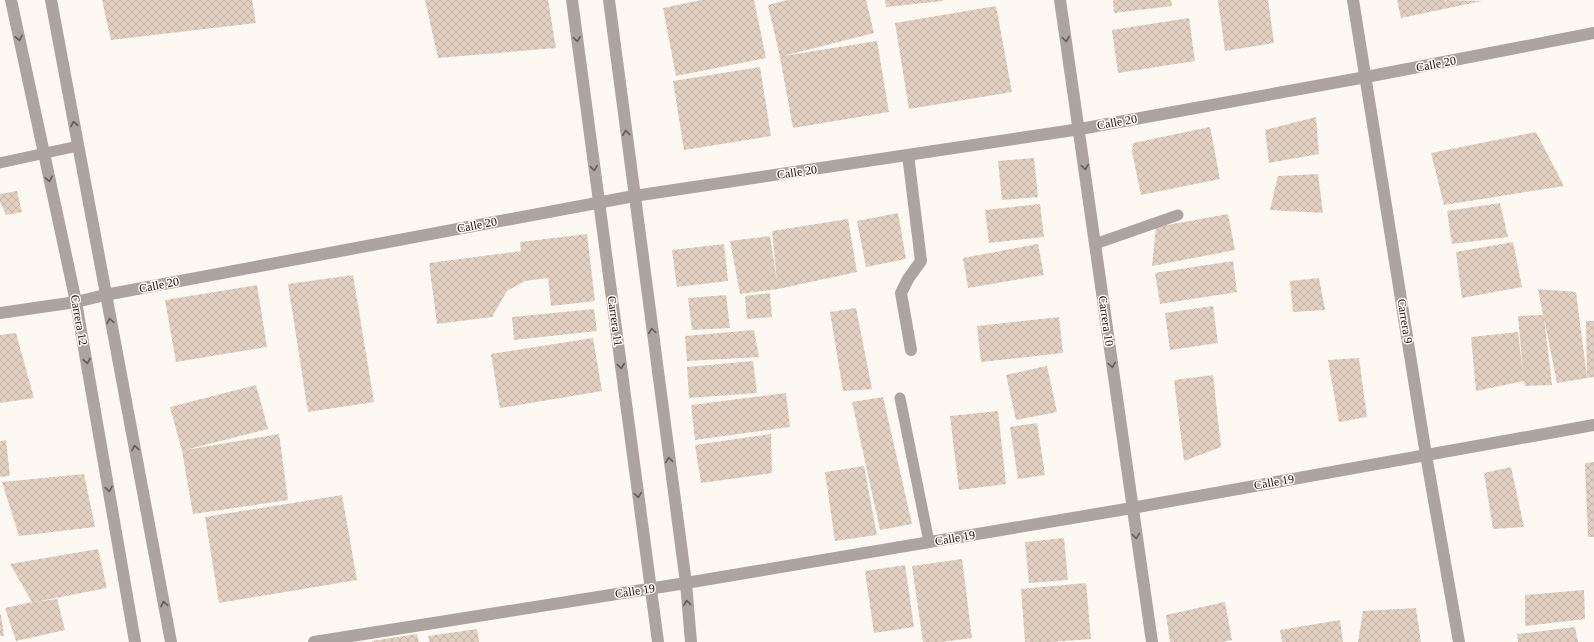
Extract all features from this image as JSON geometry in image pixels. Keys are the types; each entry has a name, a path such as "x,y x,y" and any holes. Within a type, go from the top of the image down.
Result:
{"street":[{"name":"Carrera 12","path":"11,0 76,302 135,642"},
{"path":"51,0 171,642"},
{"name":"Carrera 11","path":"572,0 658,642"},
{"path":"609,0 686,584 691,642"},
{"name":"Carrera 10","path":"1060,0 1080,129 1152,642"},
{"name":"Carrera 9","path":"1353,0 1426,455 1459,642"},
{"name":"Calle 20","path":"0,313 76,302 105,295 599,202 1080,129 1366,77 1594,33"},
{"path":"908,155 921,261 908,279 901,293 911,350"},
{"name":"Calle 19","path":"314,642 686,584 1132,508 1594,425"}],"lane":[{"path":"0,163 78,146"},
{"path":"1095,244 1178,215"},
{"path":"900,398 929,542"}],"building":[{"path":"102,0 252,0 256,23 111,40"},
{"path":"425,0 548,0 556,48 438,58"},
{"path":"701,0 754,0 766,58 676,76 663,8"},
{"path":"787,0 866,0 874,33 783,56 877,41 889,112 793,128 780,57 768,5"},
{"path":"885,0 943,0 943,1 886,7"},
{"path":"1113,0 1171,0 1172,6 1114,13"},
{"path":"1218,0 1268,0 1274,43 1225,51"},
{"path":"1397,0 1445,0 1447,5 1446,0 1482,1 1401,18"},
{"path":"996,6 1012,92 909,109 895,23"},
{"path":"1189,18 1195,61 1118,73 1112,30"},
{"path":"760,67 771,136 684,150 673,81"},
{"path":"1316,117 1319,154 1269,163 1265,130"},
{"path":"1210,127 1220,179 1141,195 1132,152 1133,143"},
{"path":"1536,132 1564,186 1444,205 1431,153"},
{"path":"1034,158 1038,197 1002,200 998,161"},
{"path":"1318,174 1323,213 1270,210 1278,176"},
{"path":"17,191 22,212 6,215 0,202 0,194"},
{"path":"1500,203 1508,237 1452,244 1447,211"},
{"path":"1040,204 1044,237 989,243 985,210"},
{"path":"898,213 906,259 866,267 857,221"},
{"path":"1228,214 1235,250 1152,266 1156,227"},
{"path":"848,219 857,272 778,289 740,294 730,241 770,236 777,281 772,231"},
{"path":"587,234 595,301 551,306 548,278 525,281 507,291 492,317 437,324 429,263 521,251 520,242"},
{"path":"1513,242 1522,287 1462,298 1456,252"},
{"path":"724,244 728,281 677,287 672,250"},
{"path":"1038,244 1044,275 968,288 963,258"},
{"path":"1233,261 1237,292 1160,304 1155,273"},
{"path":"353,275 374,402 308,412 288,284"},
{"path":"1319,278 1325,310 1293,312 1290,281"},
{"path":"257,285 267,347 176,362 165,300"},
{"path":"1538,289 1576,292 1587,377 1586,321 1594,321 1594,377 1557,383 1544,318 1552,385 1525,386 1524,381 1476,391 1471,337 1518,332 1523,373 1518,316 1543,315"},
{"path":"770,293 772,317 747,319 745,296"},
{"path":"726,295 730,328 692,330 688,298"},
{"path":"1213,306 1218,343 1170,350 1165,313"},
{"path":"856,308 872,389 843,391 830,312"},
{"path":"594,309 597,331 514,340 512,317"},
{"path":"1059,317 1063,353 981,362 977,326"},
{"path":"754,330 759,357 687,361 685,336"},
{"path":"16,333 34,398 0,403 0,335"},
{"path":"593,338 602,391 500,408 491,354"},
{"path":"1359,358 1367,417 1339,422 1328,360"},
{"path":"753,361 757,393 689,398 687,367"},
{"path":"1047,366 1057,412 1016,420 1006,375"},
{"path":"1213,375 1221,447 1184,461 1174,380"},
{"path":"256,385 268,429 185,450 279,434 288,500 193,514 182,451 170,407"},
{"path":"786,393 790,427 695,440 691,405"},
{"path":"883,397 912,524 880,530 852,402"},
{"path":"998,411 1006,484 959,490 950,416"},
{"path":"1037,423 1045,475 1018,479 1010,427"},
{"path":"771,434 772,473 701,483 695,445"},
{"path":"6,440 10,476 0,477 0,441"},
{"path":"1594,462 1594,537 1588,537 1585,463"},
{"path":"864,466 877,535 835,541 825,472"},
{"path":"1511,467 1524,527 1493,529 1484,473"},
{"path":"84,474 95,527 19,536 2,482"},
{"path":"342,495 357,580 219,603 205,517"},
{"path":"1064,538 1068,580 1029,583 1025,542"},
{"path":"98,549 107,588 35,602 57,599 65,630 16,641 5,608 32,602 10,564"},
{"path":"962,559 972,638 942,642 923,642 912,566"},
{"path":"905,565 914,627 874,633 865,571"},
{"path":"1086,583 1091,639 1052,642 1025,642 1021,589"},
{"path":"1584,590 1585,619 1525,626 1525,595"},
{"path":"1225,602 1232,640 1222,642 1170,642 1166,615"},
{"path":"1416,608 1421,642 1358,642 1363,611"},
{"path":"1,615 4,636 0,636"},
{"path":"1340,620 1343,642 1282,642 1280,630"},
{"path":"1575,627 1578,642 1518,642 1517,634"},
{"path":"477,629 479,642 429,642 428,636"},
{"path":"417,634 419,642 372,642 372,641"}]}
